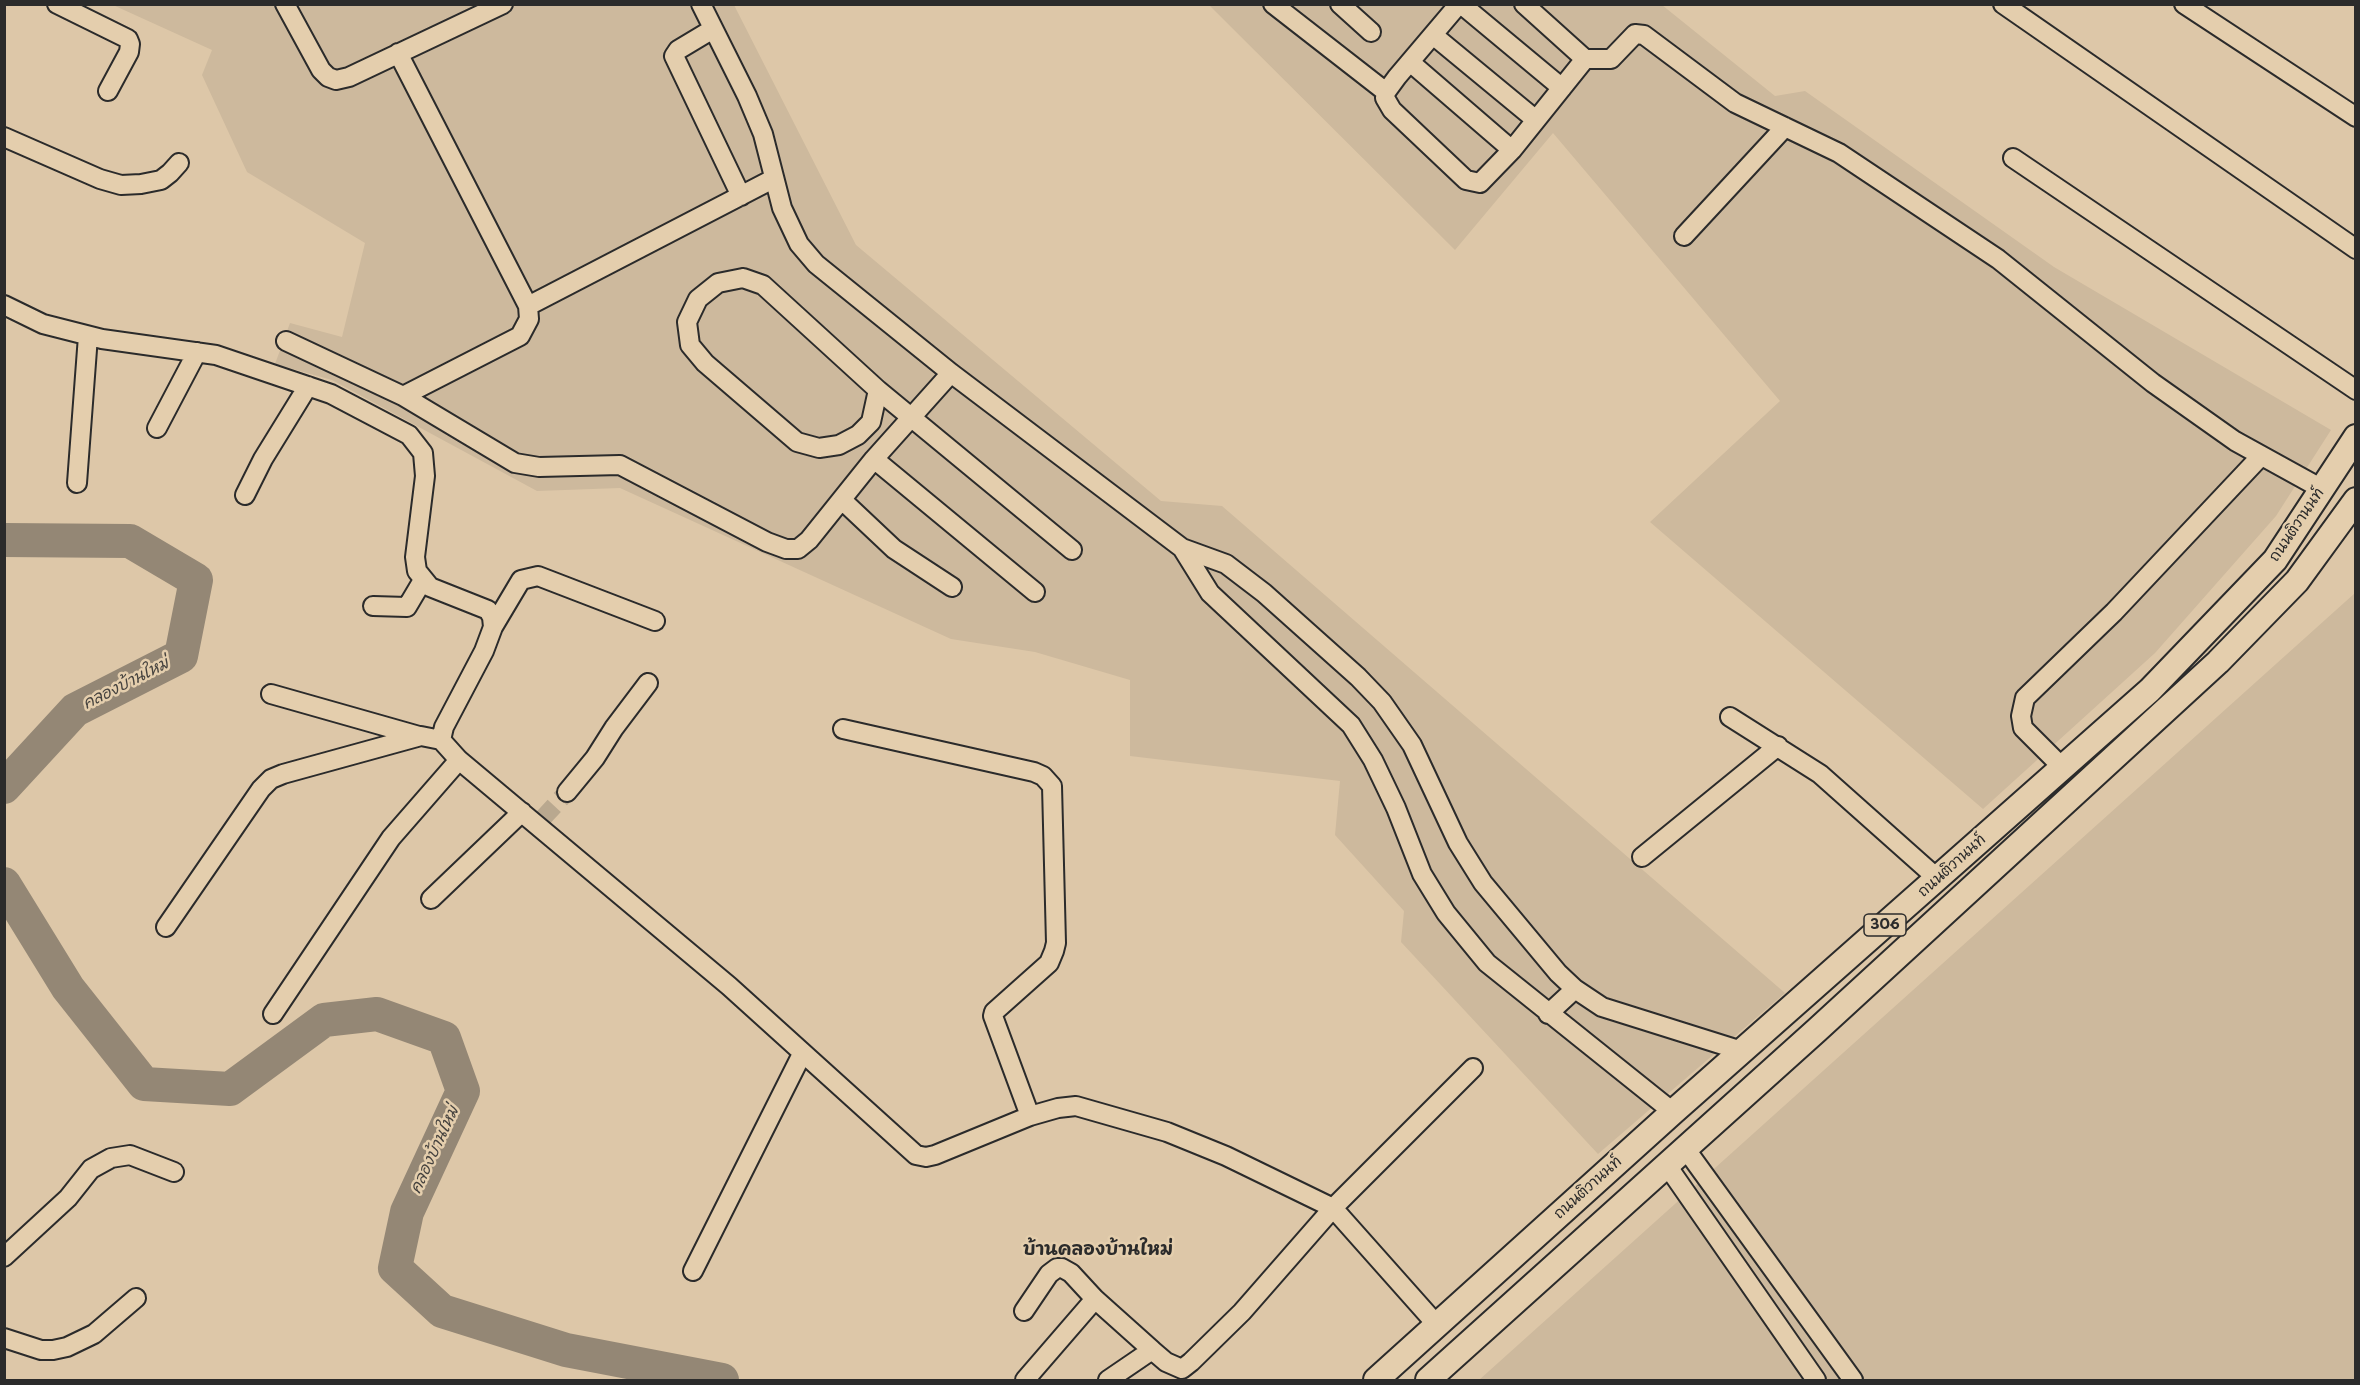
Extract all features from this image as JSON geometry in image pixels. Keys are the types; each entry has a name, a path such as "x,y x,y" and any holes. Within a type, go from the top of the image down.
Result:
{"main road":[{"name":"ถนนติวานนท์","path":"1376,1380 1673,1112 2150,690 2275,560 2355,437"},
{"name":"ถนนติวานนท์","path":"1428,1380 2124,750 2218,662 2297,581 2355,500"}],"street":[{"path":"57,4 128,39 129,52 108,91"},
{"path":"285,4 321,70 328,77 336,80 349,77 503,4"},
{"path":"701,4 747,96 763,134 782,208 799,244 816,264 951,374 1182,548 1226,564 1264,593 1358,676 1382,702 1412,745 1458,843 1483,883 1558,973 1575,989 1602,1007 1742,1051"},
{"path":"1273,4 1386,92"},
{"path":"1340,4 1371,32"},
{"path":"1562,88 1460,4 1386,92 1385,98 1392,110 1466,180 1480,183 1512,150 1562,88 1585,59"},
{"path":"1524,4 1585,59 1611,59 1635,34 1644,35 1735,103 1839,153 1998,259 2153,383 2235,441 2322,489"},
{"path":"2003,4 2355,249"},
{"path":"2184,4 2355,117"},
{"path":"713,29 678,50 674,56 741,196"},
{"path":"1433,35 1536,120"},
{"path":"398,53 528,306 529,319 520,336 403,396"},
{"path":"1410,62 1512,150"},
{"path":"1684,236 1785,127"},
{"path":"4,137 100,179 121,184 141,184 161,180 170,174 178,163"},
{"path":"2013,158 2355,390"},
{"path":"528,306 773,179"},
{"path":"878,390 871,422 858,435 839,445 819,448 796,442 705,363 690,345 687,322 698,299 718,283 743,278 763,285 878,390 1072,550"},
{"path":"4,305 43,324 88,336 216,355 331,394 409,435 423,453 425,476 415,557 417,571 430,587 488,610 492,617 493,627"},
{"path":"77,483 88,336"},
{"path":"286,341 403,396 515,463 539,467 620,465 767,542 786,549 798,549 809,540 874,459 951,374"},
{"path":"158,428 197,352"},
{"path":"245,495 263,459 308,387"},
{"path":"871,422 893,439"},
{"path":"2062,768 2023,728 2021,716 2025,698 2114,612 2261,456"},
{"path":"874,459 1035,592"},
{"path":"842,500 894,549 951,587"},
{"path":"1182,548 1210,593 1351,725 1373,760 1396,808 1422,874 1446,913 1486,963 1673,1112"},
{"path":"441,740 444,727 484,651 493,627 521,580 538,576 655,621"},
{"path":"373,606 407,607 423,580"},
{"path":"567,792 595,758 648,683"},
{"path":"271,694 441,740 459,760 522,812 539,822 729,986 916,1155 926,1157 935,1155 1030,1116 1058,1108 1076,1106 1167,1132 1226,1156 1333,1208 1437,1325"},
{"path":"1730,717 1820,774 1938,879"},
{"path":"843,729 1034,772 1043,776 1052,786 1056,943 1054,951 1050,963 994,1012 993,1016 1030,1116"},
{"path":"166,927 261,789 272,780 283,774 421,736"},
{"path":"1642,857 1778,746"},
{"path":"273,1014 391,838 459,760"},
{"path":"431,899 522,812"},
{"path":"1548,1014 1575,989"},
{"path":"693,1271 802,1054"},
{"path":"1024,1311 1049,1274 1057,1268 1062,1268 1071,1273 1095,1299 1166,1362 1182,1369 1242,1312 1333,1208 1473,1068"},
{"path":"1685,1148 1853,1380"},
{"path":"4,1257 68,1198 91,1169 111,1158 130,1155 174,1172"},
{"path":"1666,1164 1816,1380"},
{"path":"4,1338 41,1350 67,1347 94,1334 136,1298"},
{"path":"1024,1380 1095,1299"},
{"path":"1108,1380 1152,1350"}],"shaded area":[{"path":"113,5 734,5 856,245 1161,501 1222,506 1785,993 1598,1154 1401,942 1404,911 1335,835 1340,781 1130,756 1130,680 1035,652 951,639 620,488 537,491 332,380 275,364 290,323 342,337 365,243 247,172 202,75 212,50"},
{"path":"1209,5 1662,5 1775,96 1805,91 2054,267 2331,430 2276,516 2155,653 1983,809 1650,522 1780,401 1553,133 1455,250"},
{"path":"2355,593 2355,1380 1479,1380"}],"waterway":[{"name":"คลองบ้านใหม่","path":"4,540 130,541 196,580 181,656 75,710 4,787"},
{"name":"คลองบ้านใหม่","path":"4,884 68,988 144,1084 230,1089 324,1020 377,1014 444,1038 463,1091 407,1212 395,1268 442,1311 566,1350 722,1380"}],"tunnel":[{"path":"542,819 567,792"}],"district":[{"name":"บ้านคลองบ้านใหม่","path":"1098,1250"}]}
